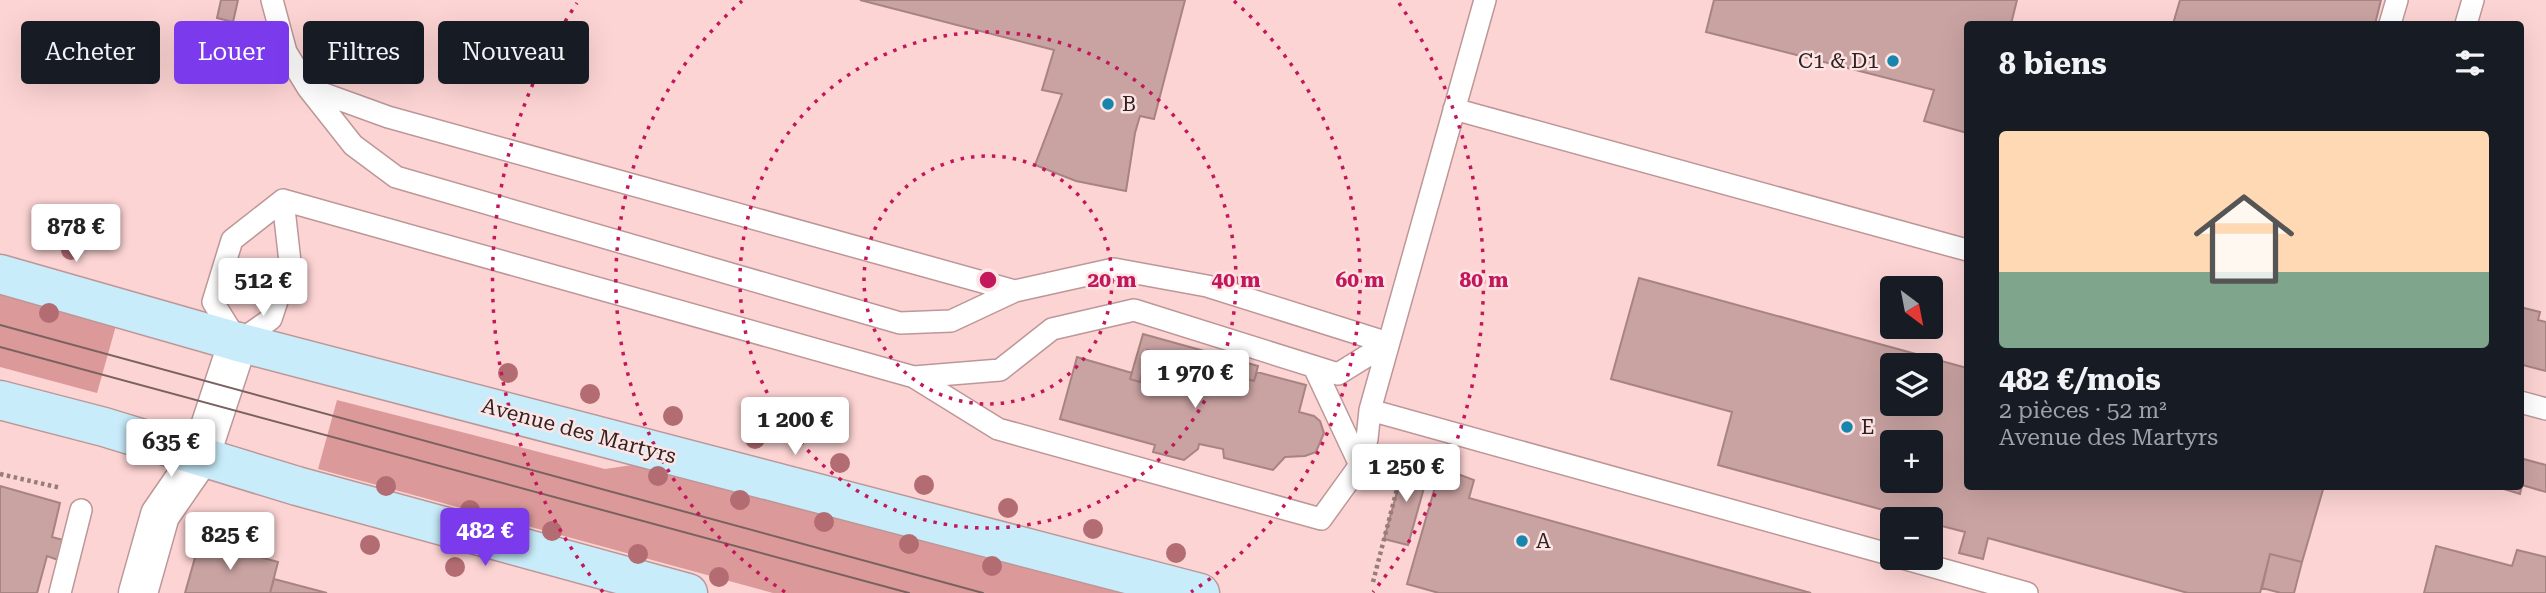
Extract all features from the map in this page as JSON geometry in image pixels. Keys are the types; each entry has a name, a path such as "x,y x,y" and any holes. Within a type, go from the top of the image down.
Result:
{"main road":[{"name":"Avenue des Martyrs","path":"0,274 237,342 1200,593"},
{"path":"0,400 688,593"}],"street":[{"path":"138,593 160,515 200,457 237,342"}],"lane":[{"path":"272,0 286,52 308,88 353,145 396,177 900,323 951,321 1015,290 1114,269 1207,286 1388,343"},
{"path":"283,201 914,377 998,429 1321,519 1360,466 1367,439 1370,410 1485,0"},
{"path":"2391,21 2397,0"},
{"path":"2467,21 2473,0"},
{"path":"308,88 402,120 1015,290"},
{"path":"1454,109 1964,249"},
{"path":"283,201 290,261 271,319 237,342 213,302 232,240 283,201"},
{"path":"914,377 1000,370 1052,329 1135,310 1338,374 1388,343"},
{"path":"1314,367 1360,466"},
{"path":"2524,403 2546,409"},
{"path":"1370,410 1880,552"},
{"path":"60,593 81,510"},
{"path":"1943,569 2027,593"}],"path":[{"path":"1373,582 1414,422"},
{"path":"0,474 66,490"}],"shaded area":[{"path":"0,290 117,322 97,393 0,367"},
{"path":"337,400 605,469 646,463 1124,593 773,593 318,469"}],"building":[{"path":"221,0 238,0 233,21 217,18"},
{"name":"B","path":"860,0 1185,0 1154,119 1140,116 1126,191 1076,181 1035,165 1062,94 1042,90 1054,50"},
{"name":"C1 & D1","path":"1714,0 2017,0 2012,21 1964,21 1964,132 1924,121 1934,90 1706,32"},
{"path":"2180,0 2381,0 2376,21 2174,21"},
{"name":"E","path":"1639,278 1912,353 1880,353 1880,416 1943,416 1943,361 1964,367 1964,490 2323,490 2302,562 2270,554 2260,593 2188,593 1988,538 1983,559 1959,553 1965,532 1943,526 1943,507 1880,507 1880,509 1718,465 1732,412 1611,379"},
{"path":"2524,308 2540,312 2538,320 2546,322 2546,371 2524,365"},
{"path":"1143,334 1258,366 1254,381 1147,350 1140,382 1130,379"},
{"path":"1147,350 1254,381 1257,372 1306,385 1299,412 1314,416 1320,421 1324,433 1316,452 1305,456 1285,457 1273,470 1224,458 1223,449 1199,444 1198,449 1184,460 1153,452 1155,445 1060,419 1077,357 1132,373 1130,379 1140,382"},
{"path":"2524,459 2546,465 2546,492 2524,486"},
{"path":"1405,463 1429,470 1408,545 1384,539"},
{"name":"A","path":"1455,473 1474,480 1469,498 1811,593 1439,593 1407,584 1437,480 1445,474"},
{"path":"0,486 60,503 52,537 63,540 58,560 47,556 37,593 0,593"},
{"path":"200,540 278,562 270,593 185,593"},
{"path":"2436,546 2512,566 2517,550 2546,557 2546,593 2424,593"},
{"path":"2270,554 2302,562 2294,593 2262,588"},
{"path":"274,579 327,593 270,593"}],"tram line":[{"path":"0,325 983,593"},
{"path":"0,347 909,593"}],"place":[{"name":"C1 & D1","path":"1893,61"},
{"name":"B","path":"1108,104"},
{"name":"E","path":"1847,427"},
{"name":"A","path":"1522,541"}]}
